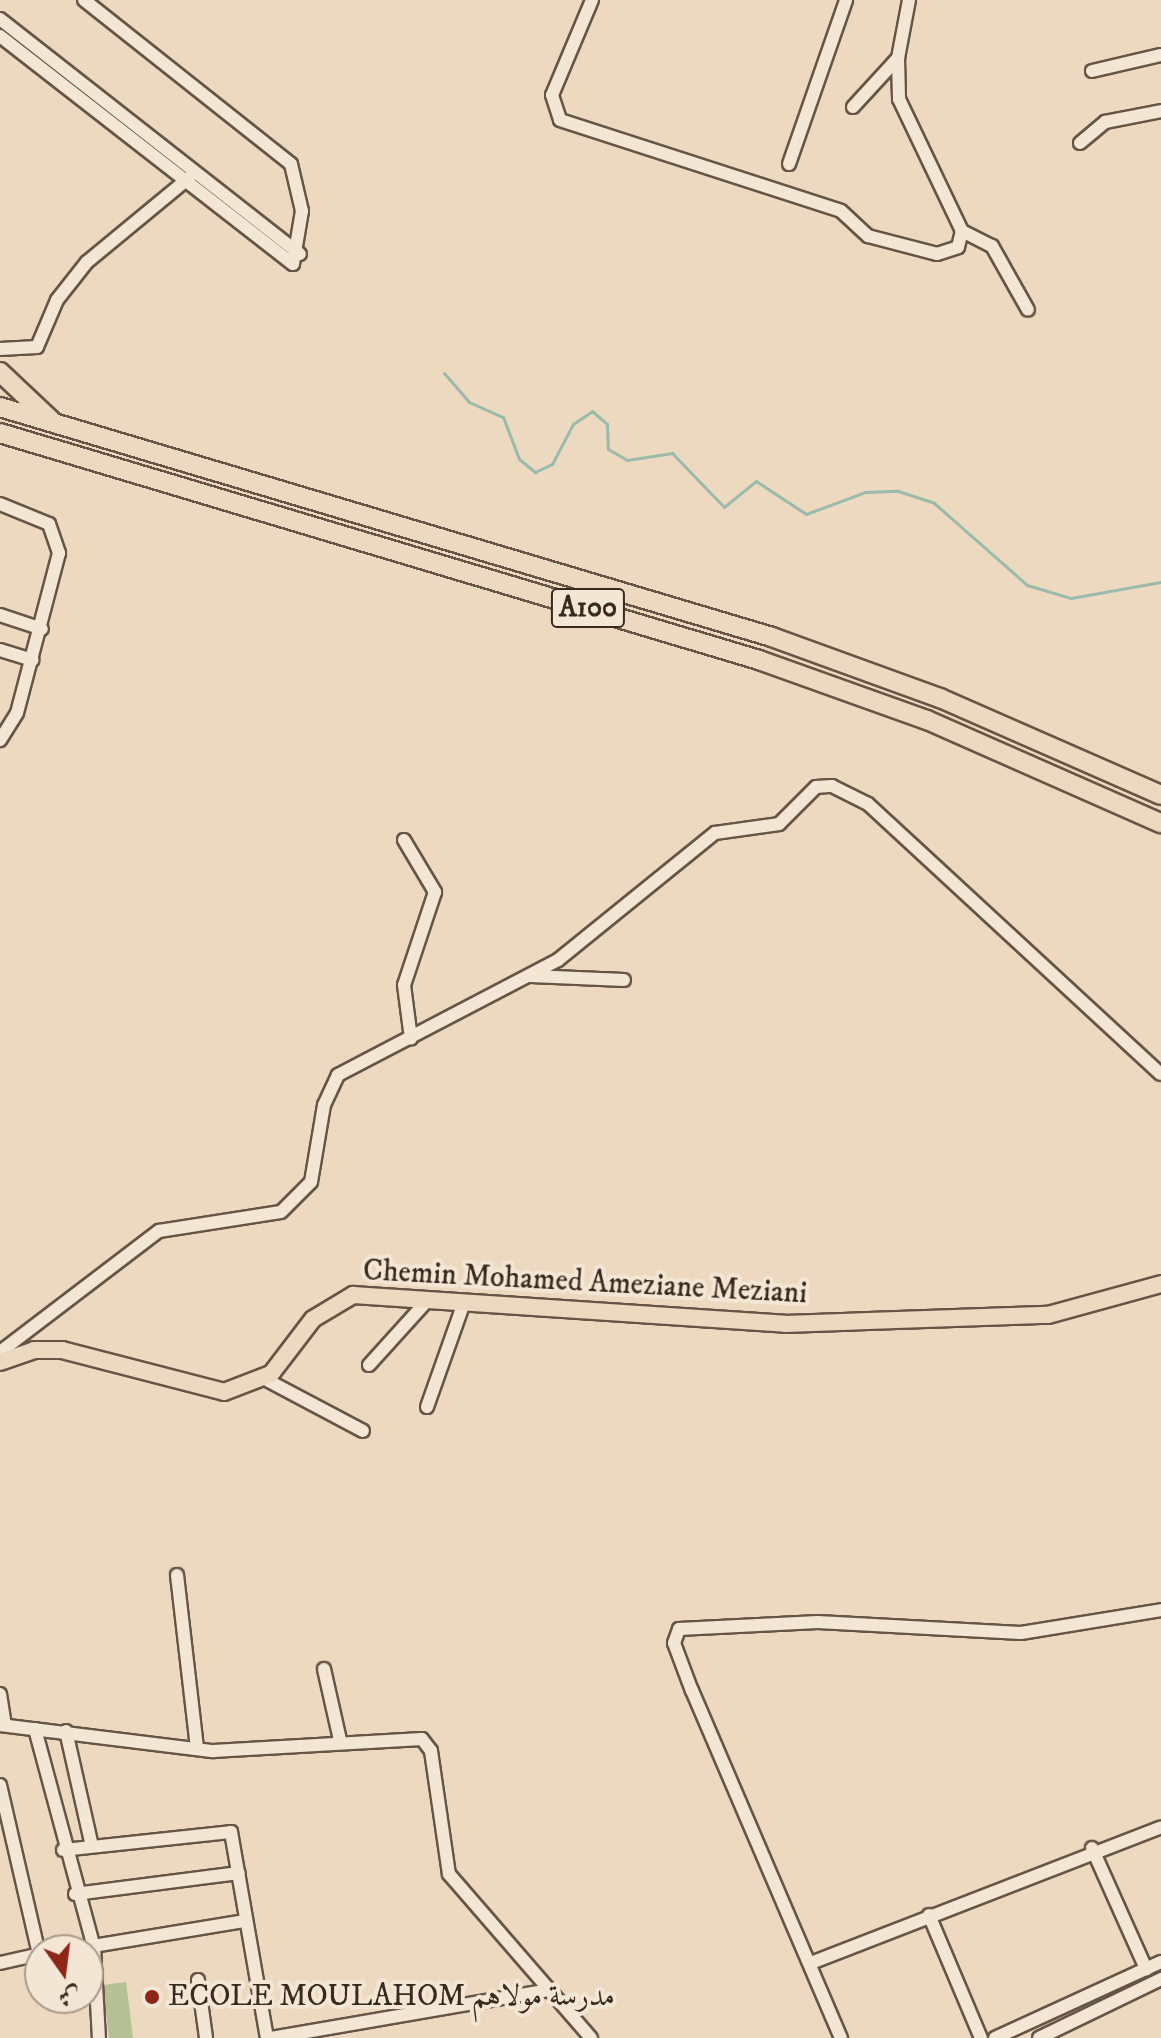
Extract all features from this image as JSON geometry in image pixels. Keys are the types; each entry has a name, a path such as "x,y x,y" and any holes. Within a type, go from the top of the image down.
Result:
{"highway":[{"path":"0,372 53,422"},
{"name":"A100","path":"0,407 772,637 940,698 1161,795"},
{"name":"A100","path":"0,433 759,660 985,744 1161,823"}],"main road":[{"name":"Chemin Mohamed Ameziane Meziani","path":"0,1362 34,1350 62,1350 224,1392 263,1378 313,1319 342,1300 376,1295 462,1308 785,1324 1048,1315 1161,1284"}],"street":[{"path":"0,36 296,259 302,199 291,164 84,0"},
{"path":"592,0 552,95 552,112 560,120 841,211 868,236 953,252 962,231"},
{"path":"789,164 846,0"},
{"path":"909,0 898,58 899,99 962,231 992,246 1028,310"},
{"path":"0,19 190,177"},
{"path":"1092,71 1161,55"},
{"path":"853,107 898,58"},
{"path":"1080,143 1105,122 1161,111"},
{"path":"0,349 37,347 57,300 82,268 190,177"},
{"path":"0,504 34,513 56,536 55,583 17,713 0,740"},
{"path":"0,615 42,629"},
{"path":"0,650 33,660"},
{"path":"0,1352 159,1231 281,1212 302,1197 338,1075 558,960 715,833 779,824 800,797 832,786 876,811 1161,1074"},
{"path":"404,840 435,892 404,985 411,1039"},
{"path":"527,976 624,980"},
{"path":"369,1365 425,1303"},
{"path":"427,1407 462,1308"},
{"path":"263,1378 363,1431"},
{"path":"177,1575 197,1747"},
{"path":"841,2038 692,1691 674,1643 679,1629 818,1622 1021,1633 1161,1610"},
{"path":"324,1669 340,1740"},
{"path":"0,1694 3,1725 197,1747 340,1740 425,1741 449,1874 591,2038"},
{"path":"35,1729 63,1850 89,1934"},
{"path":"66,1731 92,1846"},
{"path":"0,1785 35,1934"},
{"path":"811,1963 1092,1848 1161,1827"},
{"path":"63,1850 231,1832 244,1921 269,2038 550,1990"},
{"path":"1092,1848 1146,1969"},
{"path":"75,1894 239,1873"},
{"path":"929,1915 981,2038"},
{"path":"104,1945 244,1921"},
{"path":"0,1963 24,1958"},
{"path":"995,2038 1161,1962"},
{"path":"1039,2038 1161,1979"},
{"path":"198,1980 206,2038"},
{"path":"98,2014 99,2038"}],"green space":[{"path":"126,1982 133,2038 109,2038 104,1985"}],"waterway":[{"path":"444,373 469,402 503,417 519,459 535,472 552,464 573,424 592,411 607,424 608,449 627,460 672,453 724,507 756,481 806,514 865,492 898,491 934,503 1027,585 1071,598 1161,582"}],"place":[{"name":"ECOLE MOULAHOM مدرسة مولاهم","path":"152,1997"}]}
